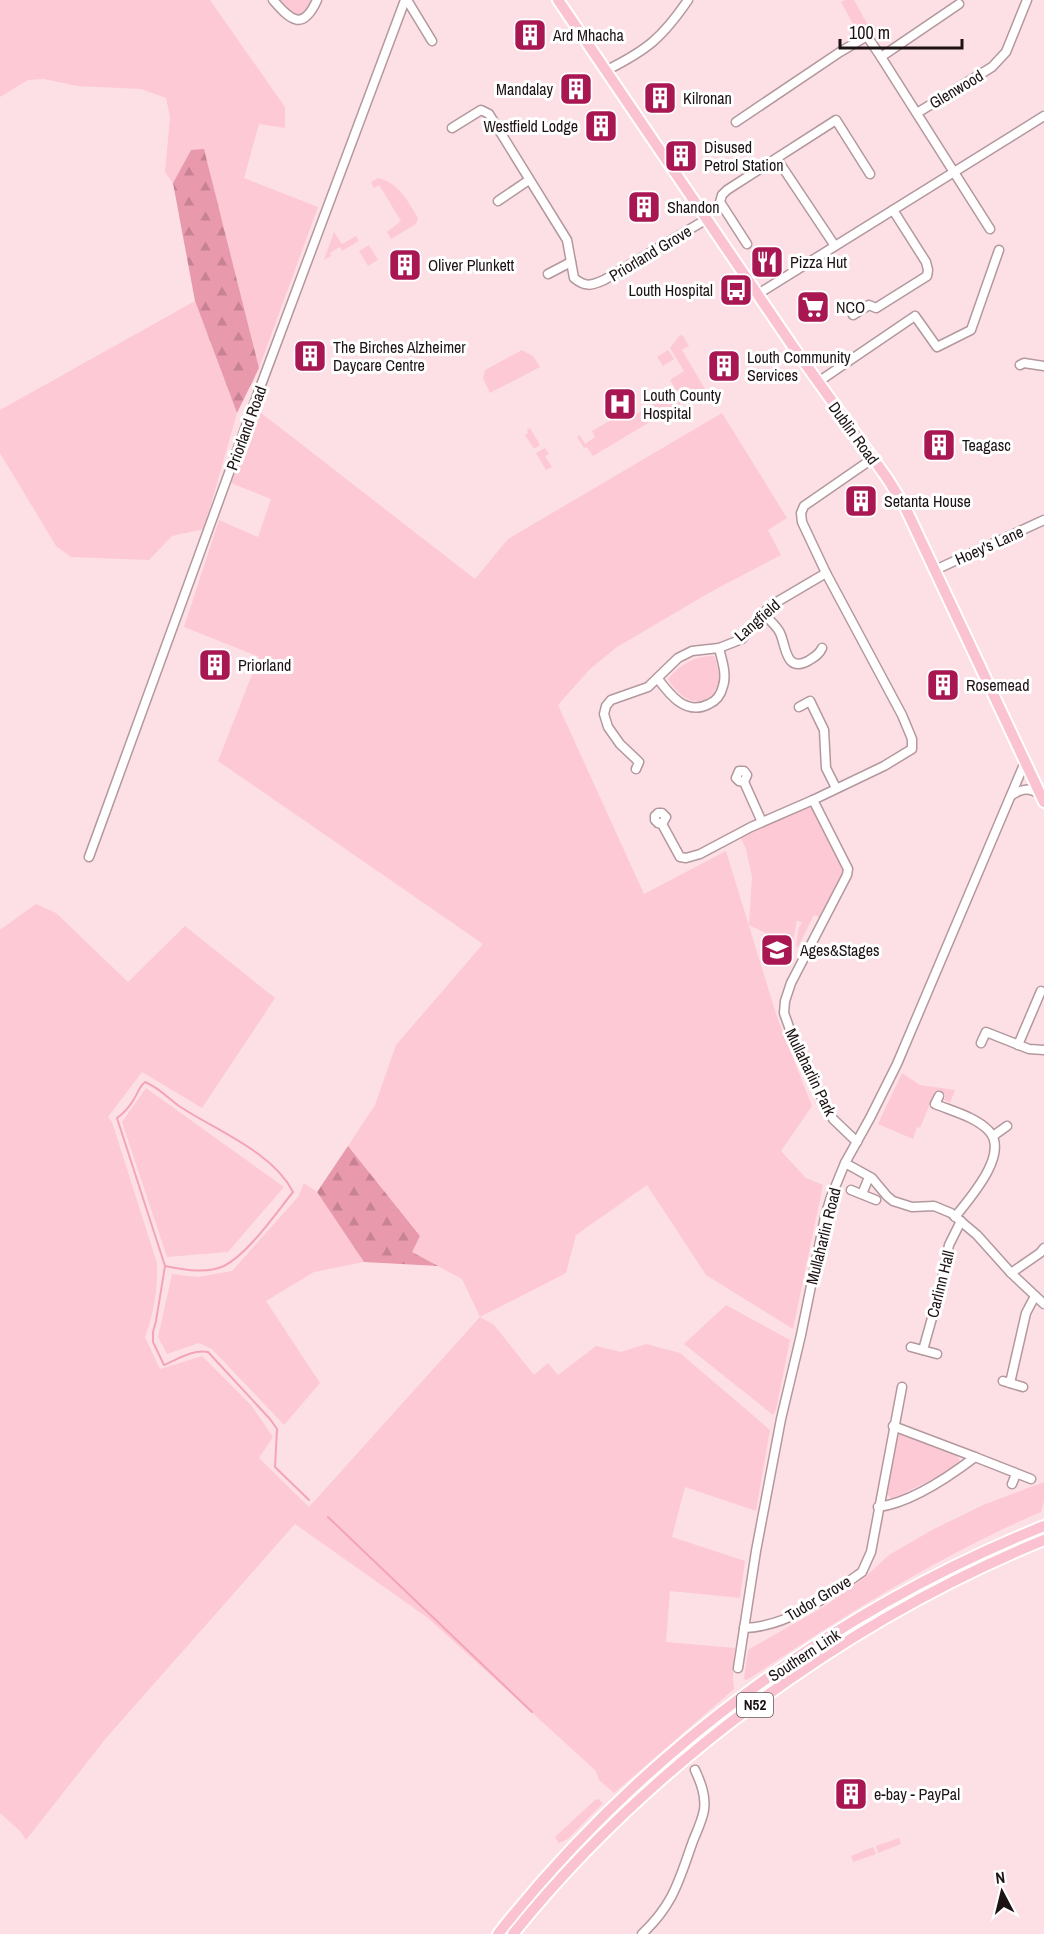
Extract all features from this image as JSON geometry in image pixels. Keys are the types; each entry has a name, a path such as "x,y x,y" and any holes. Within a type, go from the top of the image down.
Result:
{"main road":[{"name":"Dublin Road","path":"558,0 909,515 1042,798"},
{"name":"Southern Link","path":"498,1934 538,1886 612,1807 712,1718 801,1656 890,1600 975,1556 1044,1526"},
{"name":"Southern Link","path":"513,1934 626,1813 677,1767 742,1714 806,1668 901,1610 1003,1558 1044,1540"}],"street":[{"path":"273,0 289,18 298,20 311,12 317,0"},
{"path":"406,0 432,41"},
{"name":"Priorland Road","path":"89,857 261,385 406,0"},
{"path":"607,70 639,54 656,41 688,0"},
{"name":"Glenwood","path":"917,113 992,67 1006,52 1027,0"},
{"path":"880,57 959,4"},
{"name":"Glenwood","path":"736,122 867,36 990,228"},
{"name":"Priorland Grove","path":"452,128 481,110 489,114 567,240 574,278 582,284 591,286 604,280 708,219"},
{"path":"758,294 1044,116"},
{"path":"747,244 720,202 722,195 836,120 870,174"},
{"path":"777,159 835,246"},
{"path":"498,201 529,180"},
{"path":"853,315 869,305 876,308 927,276 926,262 893,210"},
{"path":"818,382 915,316 937,347 971,330 999,250"},
{"path":"548,274 571,262"},
{"path":"1020,365 1024,363 1044,366"},
{"path":"662,824 680,857 686,858 700,854 762,822 884,766 912,749 909,731 826,573 802,522 801,513 804,506 872,459"},
{"name":"Hoey's Lane","path":"934,570 1044,520"},
{"name":"Langfield","path":"636,769 639,762 615,739 608,727 604,714 611,700 637,692 658,679 678,658 692,651 719,648 742,639 770,606 826,573"},
{"path":"764,614 780,632 787,657 791,661 798,664 803,663 815,657 822,648"},
{"name":"Langfield","path":"658,679 669,693 684,705 703,707 710,704 716,700 724,686 719,648"},
{"path":"799,707 810,700 817,713 824,730 826,768 836,788"},
{"name":"Mullaharlin Road","path":"738,1668 763,1513 825,1217 845,1163 897,1064 1025,762"},
{"path":"744,782 762,822"},
{"path":"1012,795 1020,789 1032,790 1042,798"},
{"name":"Mullaharlin Park","path":"813,800 848,869 848,875 791,983 784,1013 798,1052 833,1119 857,1142"},
{"path":"1018,1045 1041,991"},
{"path":"981,1043 986,1032 1029,1049 1044,1050"},
{"path":"939,1095 935,1104 978,1122 993,1136 1007,1126"},
{"name":"Carlinn Hall","path":"923,1350 939,1293 949,1245 958,1219 986,1175 993,1154 993,1136"},
{"path":"845,1163 869,1177 893,1201 912,1207 934,1206 958,1219 988,1246 1011,1273 1044,1304"},
{"path":"862,1194 869,1177"},
{"path":"851,1190 876,1200"},
{"path":"1011,1273 1044,1248"},
{"path":"1023,1387 1006,1382 1026,1313 1035,1296"},
{"path":"911,1347 937,1354"},
{"name":"Tudor Grove","path":"744,1628 772,1625 816,1602 862,1572 871,1552 902,1388"},
{"path":"893,1426 1031,1479"},
{"path":"878,1508 888,1506 928,1488 975,1457"},
{"path":"1012,1484 1016,1474"},
{"path":"642,1934 667,1906 676,1889 701,1823 704,1796 695,1770"}],"shaded area":[{"path":"0,0 210,0 285,107 285,128 259,124 244,178 318,207 259,368 204,150 191,150 173,183 165,172 170,117 166,98 141,89 77,86 44,79 28,80 0,97"},
{"path":"279,0 315,0 307,14 297,15 288,11"},
{"path":"854,0 869,27 858,33 841,2"},
{"path":"378,178 397,188 418,218 416,224 391,239 387,232 401,221 379,185 374,188 371,182"},
{"path":"334,232 342,244 356,236 359,241 342,251 340,247 324,260"},
{"path":"369,245 378,260 368,266 359,251"},
{"path":"195,301 237,413 204,529 172,536 149,560 71,557 56,546 0,453 0,410"},
{"path":"680,335 689,346 682,350 705,389 593,456 577,437 580,435 585,444 595,437 592,431 623,413 627,420 676,390 670,380 684,371 670,348"},
{"path":"522,350 533,356 540,367 490,393 483,378 485,370"},
{"path":"668,350 674,359 663,366 657,357"},
{"path":"260,412 475,579 508,539 722,413 787,518 768,530 781,555 714,590 617,647 590,669 558,705 644,894 726,851 777,1017 812,1106 781,1151 806,1178 823,1185 793,1329 706,1275 647,1185 576,1235 566,1273 480,1317 462,1279 411,1252 420,1236 348,1146 375,1105 396,1045 483,944 218,761 259,657 184,627 219,520 258,537 271,499 231,483"},
{"path":"530,428 540,445 534,449 525,435"},
{"path":"545,448 549,454 545,456 552,467 546,470 536,453"},
{"path":"714,656 718,671 718,684 714,693 707,699 698,702 688,699 678,692 668,679 688,662 700,657"},
{"path":"806,806 812,806 843,864 844,873 821,918 814,915 798,947 796,946 799,927 802,923 797,920 793,941 786,938 784,942 749,925 752,877 746,849 741,838"},
{"path":"36,904 56,913 128,982 185,926 275,998 202,1108 142,1072 108,1117 112,1122 157,1263 155,1300 145,1337 160,1369 202,1356 251,1405 273,1437 259,1458 309,1507 480,1317 494,1325 534,1375 548,1363 558,1375 596,1346 621,1352 646,1344 680,1353 770,1430 756,1511 685,1487 672,1537 745,1561 740,1598 670,1591 666,1642 735,1648 734,1689 614,1793 599,1780 596,1771 428,1618 295,1524 107,1737 26,1840 20,1831 0,1813 0,930"},
{"path":"902,1073 920,1085 955,1090 950,1103 944,1100 946,1095 935,1091 913,1139 878,1124"},
{"path":"146,1088 284,1187 228,1252 167,1257 122,1122"},
{"path":"304,1183 317,1192 364,1262 314,1272 266,1301 320,1383 284,1425 212,1349 199,1343 167,1354 158,1337 172,1274 198,1277 232,1271 298,1197"},
{"path":"726,1305 790,1340 776,1410 773,1415 684,1344"},
{"path":"900,1433 955,1453 960,1461 957,1467 892,1499 885,1492 896,1436"},
{"path":"1044,1482 1044,1501 1041,1512 927,1569 854,1611 747,1680 744,1679 748,1650 825,1606 864,1578 889,1555 932,1530 983,1505"},
{"path":"598,1799 603,1803 568,1839 559,1843 555,1837"},
{"path":"899,1838 901,1844 878,1853 876,1846"},
{"path":"873,1847 876,1854 853,1862 851,1856"}],"green space":[{"path":"204,149 259,368 237,413 195,301 173,183 191,150"},
{"path":"348,1146 420,1236 412,1252 438,1266 364,1262 317,1192"}],"waterway":[{"path":"165,1266 202,1271 224,1266 252,1243 293,1192 284,1178 258,1154 179,1106 145,1082 129,1107 117,1118 165,1266 153,1342 164,1365 191,1353 208,1352 277,1429 275,1467 309,1500"},
{"path":"328,1517 532,1712"}],"place":[{"name":"Ard Mhacha","path":"530,35"},
{"name":"Mandalay","path":"576,89"},
{"name":"Kilronan","path":"660,98"},
{"name":"Westfield Lodge","path":"601,126"},
{"name":"Disused Petrol Station","path":"681,156"},
{"name":"Shandon","path":"644,207"},
{"name":"Pizza Hut","path":"767,262"},
{"name":"Oliver Plunkett","path":"405,265"},
{"name":"Louth Hospital","path":"736,290"},
{"name":"NCO","path":"813,307"},
{"name":"The Birches Alzheimer Daycare Centre","path":"310,356"},
{"name":"Louth Community Services","path":"724,366"},
{"name":"Louth County Hospital","path":"620,404"},
{"name":"Teagasc","path":"939,445"},
{"name":"Setanta House","path":"861,501"},
{"name":"Priorland","path":"215,665"},
{"name":"Rosemead","path":"943,685"},
{"name":"Ages&Stages","path":"777,950"},
{"name":"e-bay - PayPal","path":"851,1794"}]}
